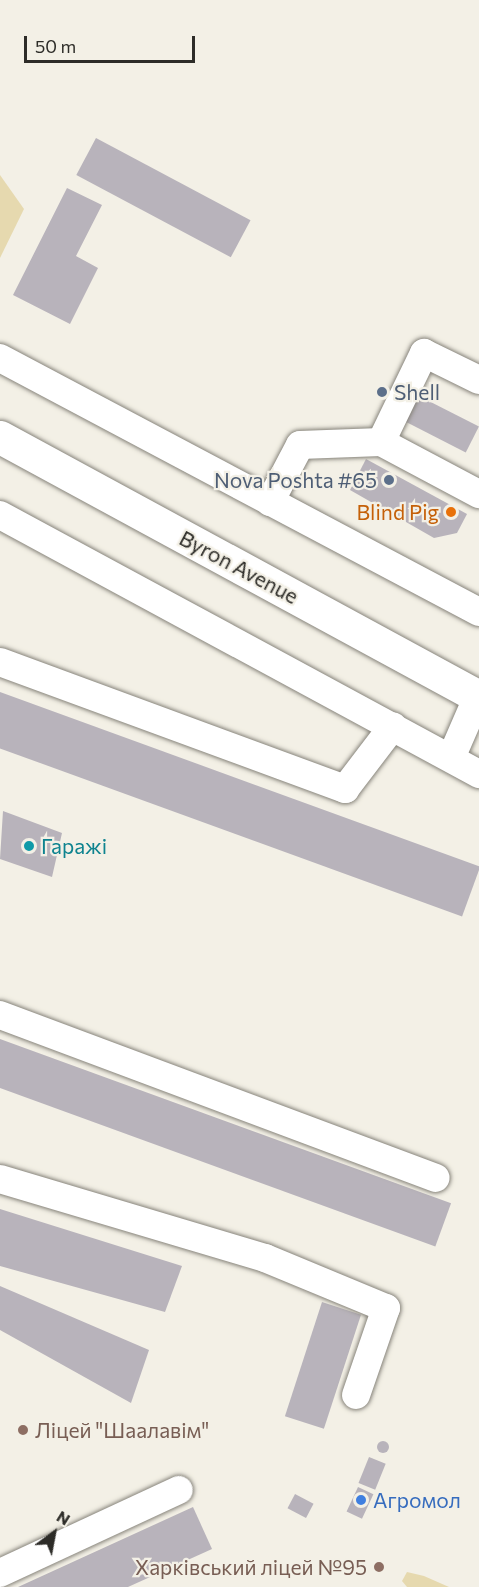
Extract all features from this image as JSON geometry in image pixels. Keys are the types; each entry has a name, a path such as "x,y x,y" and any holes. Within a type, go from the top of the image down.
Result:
{"main road":[{"name":"Byron Avenue","path":"0,437 478,695"}],"lane":[{"path":"381,442 424,353 479,380"},
{"path":"0,358 479,612"},
{"path":"270,502 300,445 381,442 479,494"},
{"path":"0,515 479,774"},
{"path":"0,662 345,789 393,726"},
{"path":"451,758 478,695"},
{"path":"0,1015 436,1178"},
{"path":"0,1179 265,1258 386,1308 357,1395"},
{"path":"0,1573 179,1490"}],"shaded area":[{"path":"0,175 24,209 0,258"},
{"path":"407,1572 424,1576 449,1587 407,1587 402,1581"}],"building":[{"path":"96,138 251,220 231,257 76,175"},
{"path":"67,188 102,205 76,256 98,268 70,324 13,295"},
{"path":"413,393 479,427 466,452 400,419"},
{"path":"366,459 467,514 457,533 434,538 350,490"},
{"path":"0,692 479,866 462,917 0,748"},
{"name":"Гаражі","path":"3,811 62,833 52,877 0,859"},
{"path":"0,1039 451,1203 435,1246 0,1088"},
{"path":"0,1209 182,1266 165,1312 0,1266"},
{"path":"0,1286 149,1350 131,1403 0,1330"},
{"path":"322,1302 361,1315 324,1429 285,1416"},
{"path":"383,1441 389,1447 383,1453 377,1447"},
{"path":"369,1457 386,1464 375,1490 359,1483"},
{"name":"Агромол","path":"358,1487 373,1494 362,1519 347,1511"},
{"path":"295,1494 314,1504 306,1518 287,1508"},
{"path":"193,1507 212,1549 128,1587 18,1587"}],"place":[{"name":"Shell","path":"382,392"},
{"name":"Nova Poshta #65","path":"389,480"},
{"name":"Blind Pig","path":"451,512"},
{"name":"Гаражі","path":"29,846"},
{"name":"Ліцей \"Шаалавім\"","path":"23,1430"},
{"name":"Агромол","path":"361,1500"},
{"name":"Харківський ліцей №95","path":"379,1567"}]}
